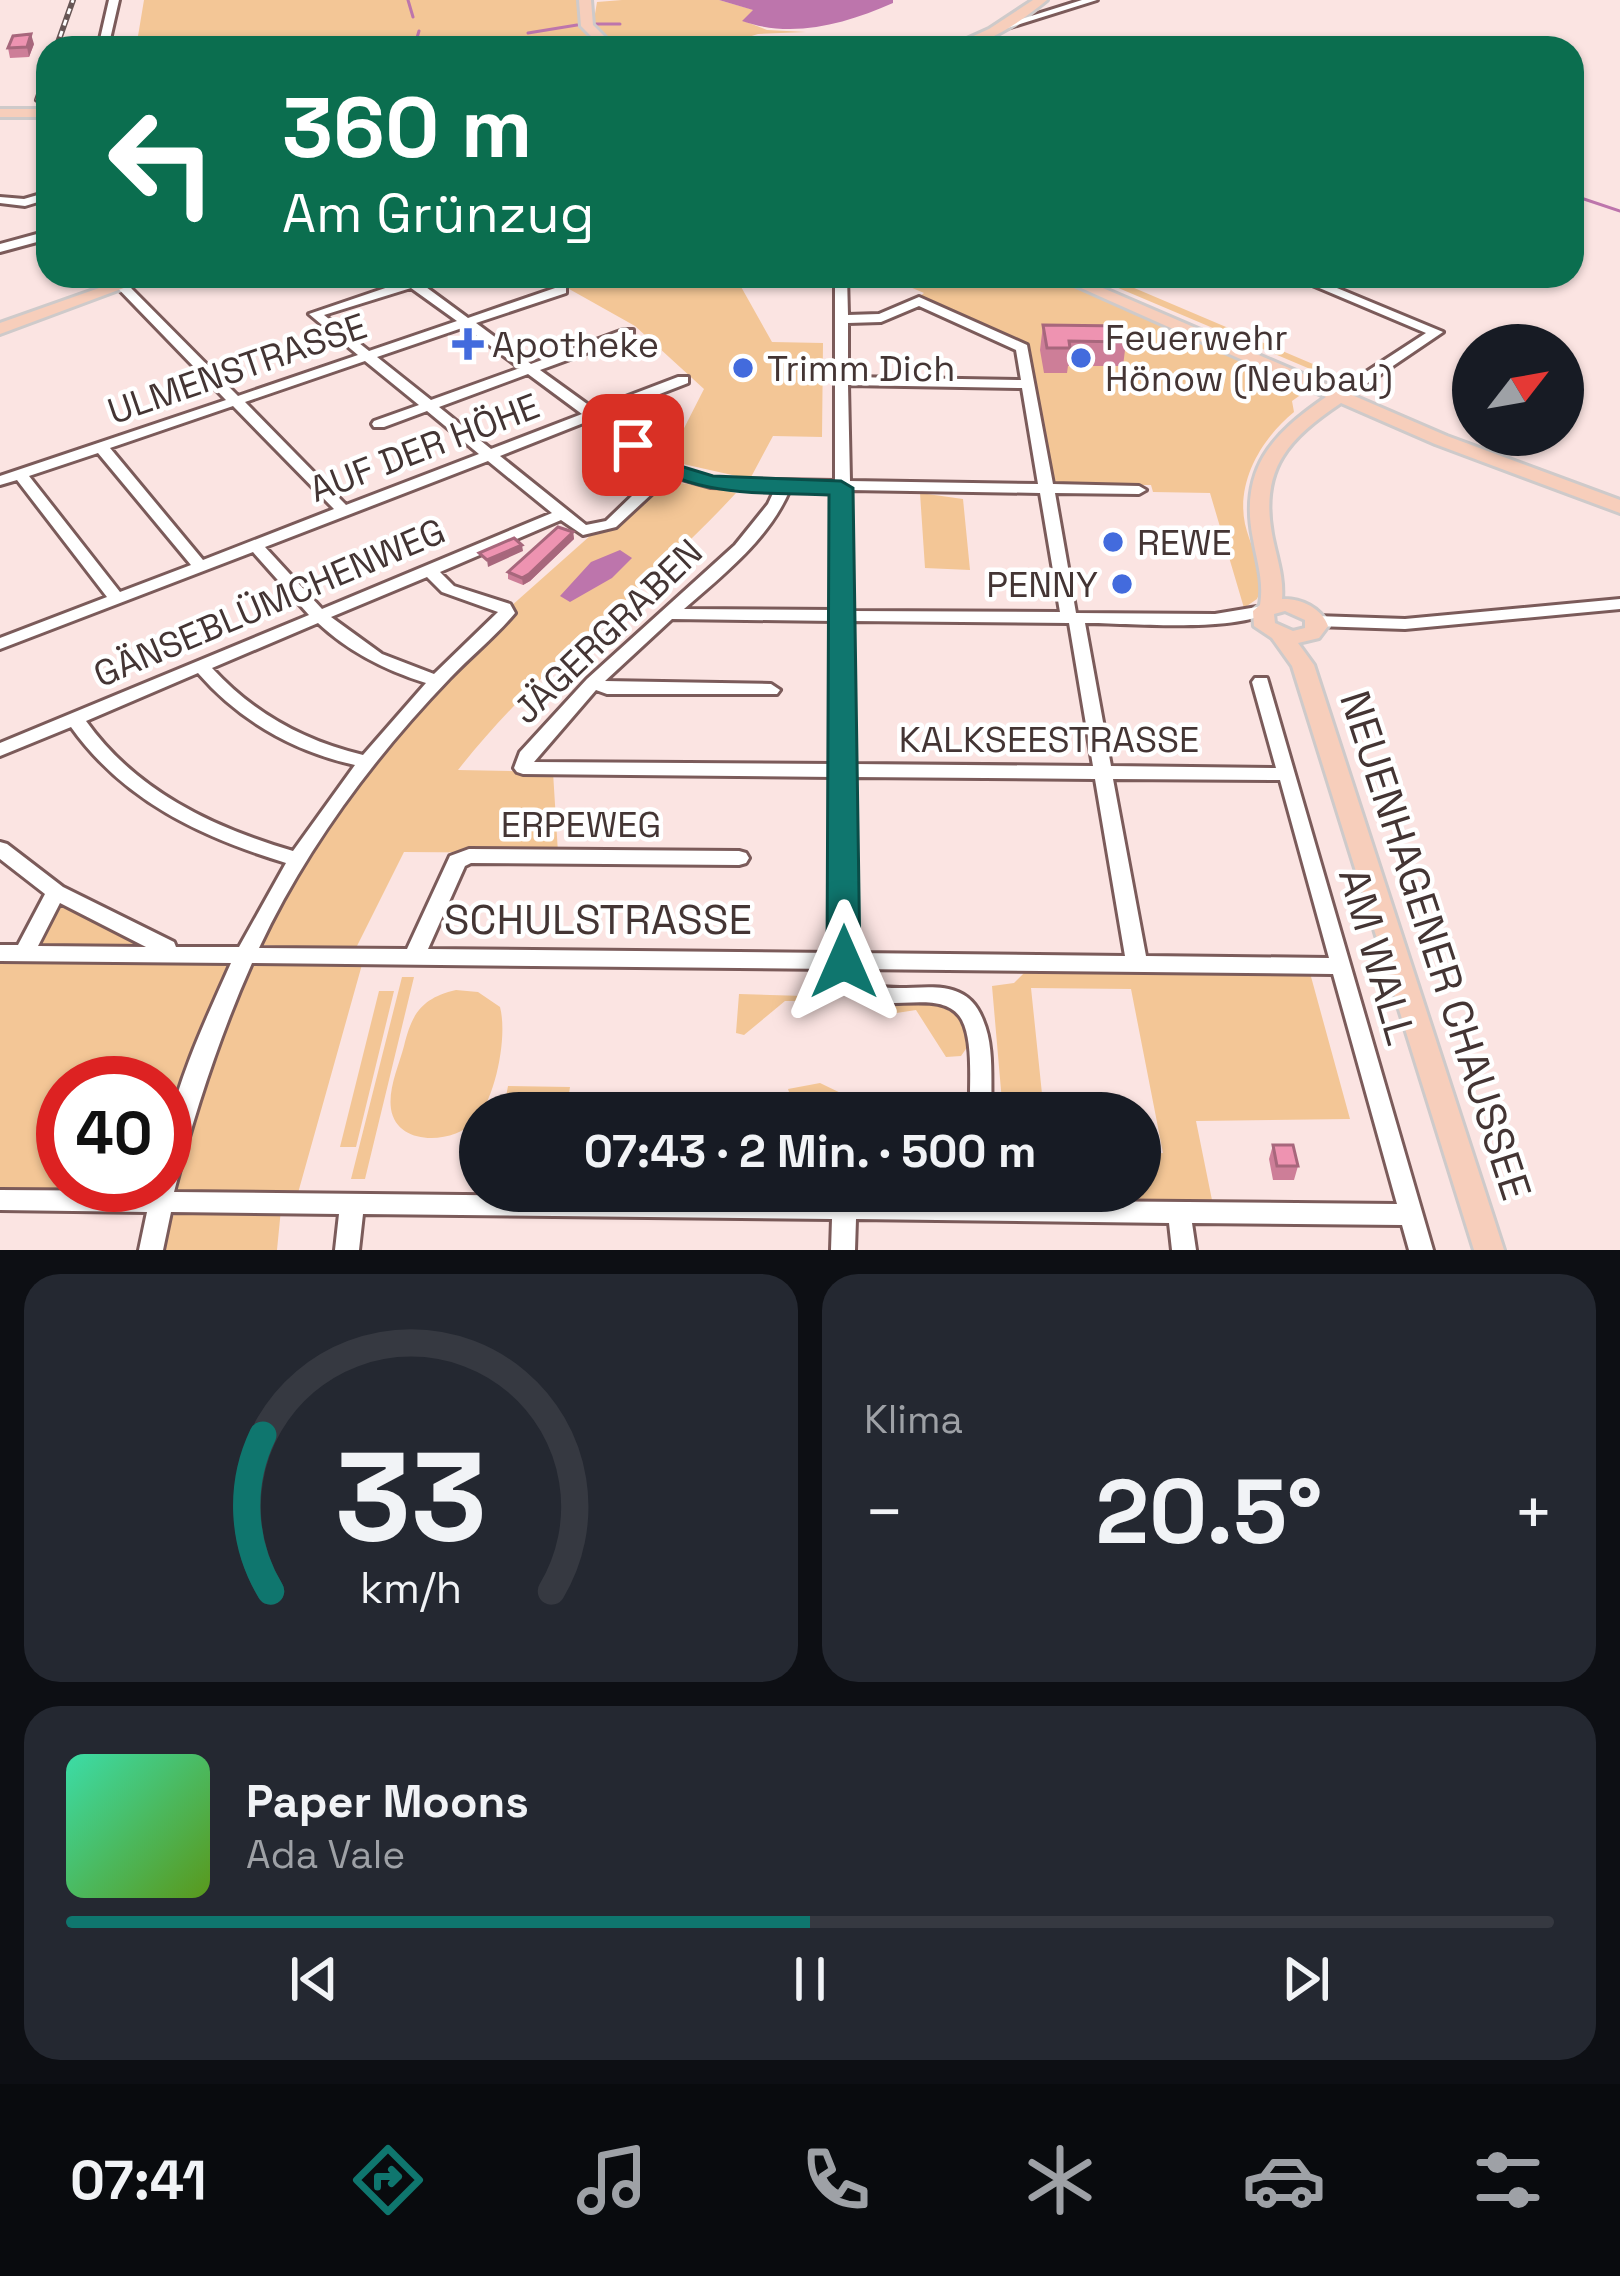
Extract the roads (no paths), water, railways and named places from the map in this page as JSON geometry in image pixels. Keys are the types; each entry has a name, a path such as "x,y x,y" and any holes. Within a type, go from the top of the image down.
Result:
{"main road":[{"path":"585,0 587,26 597,36"},
{"path":"982,36 1041,0"},
{"path":"0,113 36,113"},
{"path":"0,329 100,288"},
{"path":"1091,288 1620,507"},
{"path":"1110,288 1343,393 1620,497"},
{"path":"1311,628 1270,562 1258,518 1262,476 1286,435 1343,393"},
{"path":"1270,562 1270,620"},
{"path":"1270,620 1295,605"},
{"path":"1270,620 1311,628"},
{"name":"NEUENHAGENER CHAUSSEE","path":"1270,620 1303,665 1489,1250"},
{"name":"NEUENHAGENER CHAUSSEE","path":"1303,665 1311,628"}],"street":[{"path":"106,36 114,0"},
{"path":"1001,28 1092,0"},
{"path":"0,199 36,194"},
{"path":"0,199 36,203"},
{"path":"0,248 36,238"},
{"path":"124,288 343,510"},
{"path":"383,288 315,314 583,530 602,529 668,470"},
{"path":"419,288 668,470 711,483 1139,490"},
{"path":"842,288 844,962 851,986 869,996 940,996 971,1014 979,1092"},
{"path":"1327,288 1436,332 1343,393"},
{"name":"ULMENSTRASSE","path":"0,481 562,290"},
{"path":"841,319 881,318 914,302 925,302 1022,348 1137,964"},
{"path":"380,424 628,333"},
{"name":"AUF DER HÖHE","path":"0,644 683,380"},
{"path":"841,381 1029,383"},
{"path":"100,446 200,566"},
{"path":"20,474 117,599"},
{"name":"JÄGERGRABEN","path":"523,768 526,756 593,683 749,535 780,501 783,487"},
{"name":"GÄNSEBLÜMCHENWEG","path":"0,751 560,511"},
{"path":"255,545 318,618 354,648 433,680"},
{"path":"192,1084 242,957 297,859 362,761 433,680 506,610 448,589 429,570"},
{"path":"1311,628 1405,625 1620,604"},
{"path":"669,614 1270,620"},
{"path":"201,666 216,685 260,719 339,757 362,761"},
{"name":"AM WALL","path":"1261,682 1421,1250"},
{"path":"593,683 607,688 771,690"},
{"path":"75,719 116,769 164,806 240,842 297,859"},
{"name":"KALKSEESTRASSE","path":"523,768 1286,774"},
{"path":"2,854 56,892 167,948 165,955"},
{"name":"ERPEWEG","path":"414,957 457,861 469,856 739,857"},
{"path":"24,953 56,892"},
{"name":"SCHULSTRASSE","path":"0,953 1340,966"},
{"path":"192,1192 352,1206 459,1205"},
{"path":"0,1200 36,1198"},
{"path":"347,1250 352,1206"},
{"path":"152,1250 159,1212"},
{"path":"843,1250 844,1212"},
{"path":"1151,1212 1411,1215"},
{"path":"1179,1213 1184,1250"}],"waterway":[{"path":"408,0 413,17"},
{"path":"594,24 620,24"},
{"path":"528,33 577,25"},
{"path":"418,36 419,31"},
{"path":"1584,199 1620,211"}],"railway":[{"path":"60,36 73,0"}],"place":[{"name":"Apotheke","path":"468,344"},
{"name":"Feuerwehr Hönow (Neubau)","path":"1081,358"},
{"name":"Trimm Dich","path":"743,368"},
{"name":"REWE","path":"1113,542"},
{"name":"PENNY","path":"1122,584"}]}
